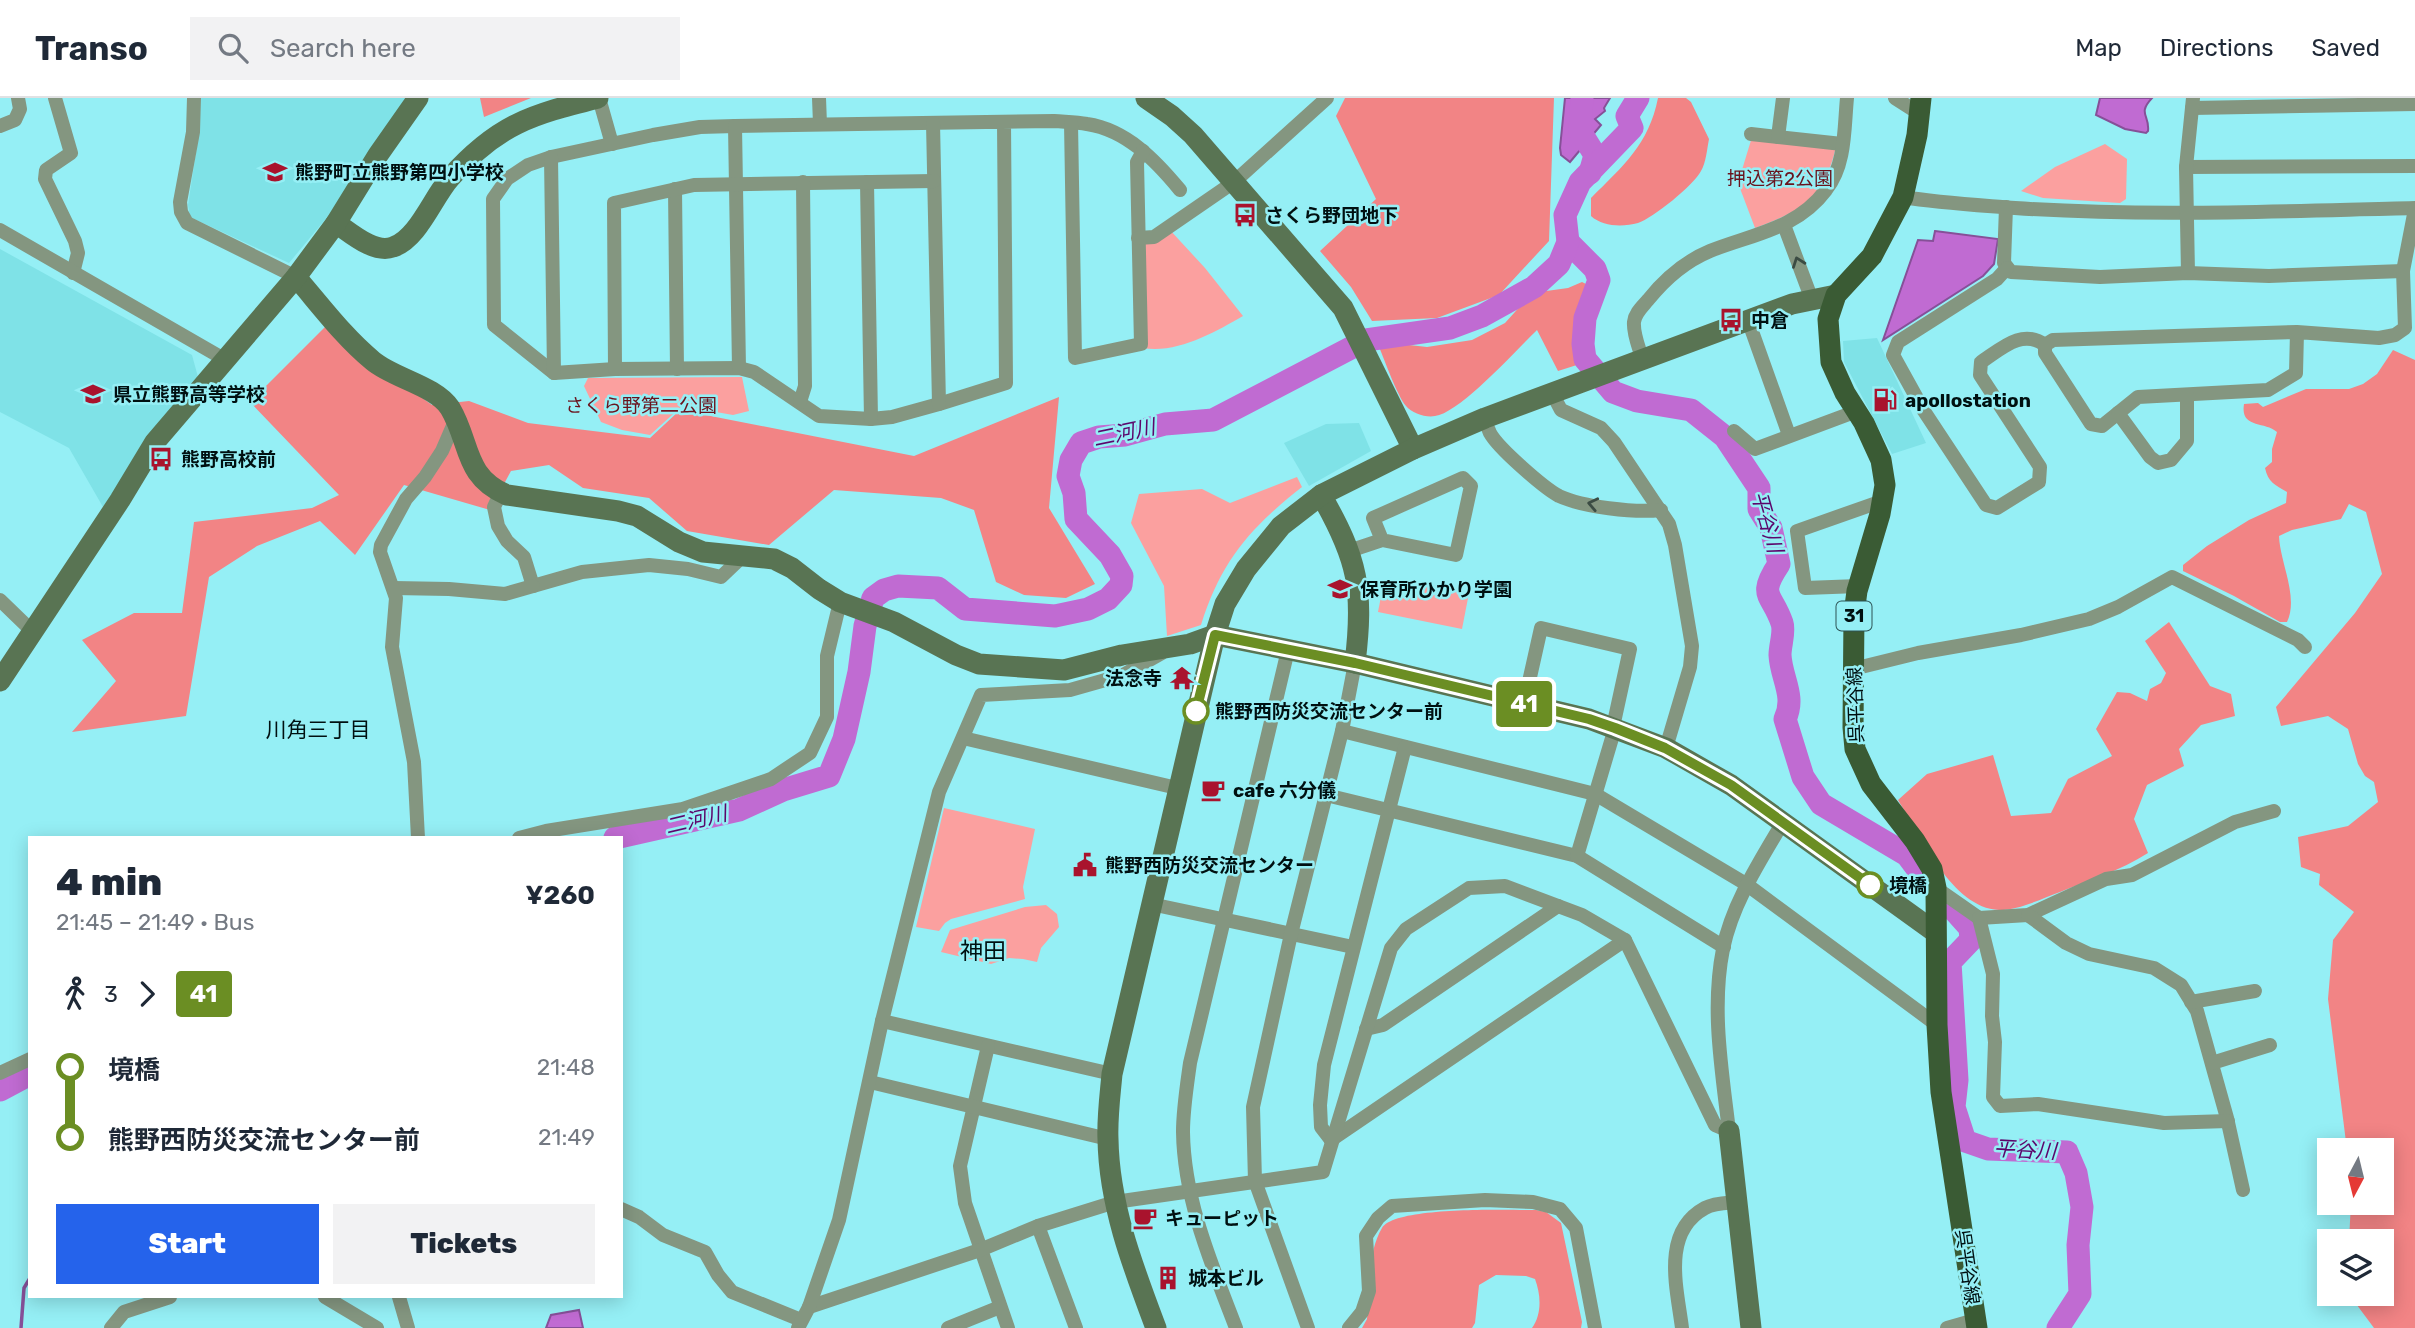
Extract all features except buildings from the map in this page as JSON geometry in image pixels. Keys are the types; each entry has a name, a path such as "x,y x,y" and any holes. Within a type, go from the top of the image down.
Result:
{"main road":[{"path":"1836,295 1872,256 1903,197 1912,167 1920,103"},
{"name":"呉平谷線","path":"1836,295 1828,319 1831,362 1881,460 1885,485 1854,614 1855,750 1871,784 1915,841 1932,869 1936,888 1937,1025 1941,1092 1976,1324"}],"street":[{"path":"0,125 15,120 20,109 18,98"},
{"path":"55,98 71,153 46,170 45,179 75,241 78,253 73,273"},
{"path":"194,98 193,132 180,202 181,212 187,223 296,277 342,332 375,363 439,397 450,408 474,468 492,489 618,510 637,516 679,542 703,552 774,559 847,604 894,622 956,655 979,664 1064,670 1122,655 1172,648 1215,635 1355,663 1614,727 1665,748 1731,785 1935,932"},
{"path":"0,681 120,500 155,442 296,277 336,223 378,155 418,98"},
{"path":"336,223 380,249 392,248 407,240 449,180 491,138 511,125 542,113 599,98 611,144"},
{"path":"819,98 820,124"},
{"path":"1778,137 1783,98"},
{"path":"1642,358 1634,326 1636,314 1663,281 1707,253 1784,225 1809,210 1828,189 1838,168 1847,98"},
{"path":"1895,98 1920,103"},
{"path":"1138,238 1154,237 1234,182 1321,100"},
{"path":"1155,101 1193,135 1325,286 1353,325 1413,449"},
{"path":"2188,273 2186,167 2193,103 2415,104"},
{"path":"1004,122 1006,383 892,417 872,419 819,415 754,372 739,368 615,369 554,373 494,325 493,199 507,179 528,165 551,157 611,144 700,127 1054,121 1088,124 1120,135 1158,163 1180,190"},
{"path":"933,122 939,404"},
{"path":"1071,123 1075,358 1141,344 1138,162 1143,151"},
{"path":"735,126 739,368"},
{"path":"1751,134 1842,144"},
{"path":"551,157 554,373"},
{"path":"2186,167 2415,166"},
{"path":"615,369 614,203 694,185 934,181"},
{"path":"800,402 805,386 803,182"},
{"path":"867,182 872,419"},
{"path":"674,189 677,369"},
{"path":"1903,197 2064,211 2415,208 2403,271 2405,328 2395,335 2379,338 2297,332 2053,340 2045,345"},
{"path":"2007,207 2004,263 2011,272 2100,277 2188,273 2269,276 2403,271"},
{"path":"1784,225 1812,300"},
{"path":"0,230 224,359"},
{"path":"2007,268 1997,279 1898,342 1893,355 1924,411 1986,505 1997,508 2039,482 2040,467 1980,374 1981,362 2026,337 2032,336 2045,345"},
{"path":"1156,1328 1123,1236 1115,1202 1108,1139 1112,1074 1215,635 1225,604 1246,569 1281,526 1321,495 1413,449 1485,418 1642,358 1791,304 1836,295"},
{"path":"1748,320 1789,435"},
{"path":"2045,345 2045,353 2091,424 2102,426 2138,397 2268,390 2296,373 2297,332"},
{"path":"1552,393 1561,410 1601,428 1670,524 1692,646 1690,667 1665,748"},
{"path":"2118,413 2150,457 2158,463 2171,460 2187,441 2187,395"},
{"path":"1734,431 1755,449 1857,411"},
{"path":"1485,418 1490,434 1546,487 1560,496 1598,506 1646,512 1661,510"},
{"path":"418,836 414,762 392,647 396,598 382,560 381,545 406,499 442,451 455,421"},
{"path":"1349,551 1382,540 1456,555 1471,486 1463,478 1373,518 1382,540"},
{"path":"501,492 494,508 498,526 507,541 524,557 533,586"},
{"path":"1308,1328 1255,1181 1253,1107 1291,933 1342,731 1360,624 1360,598 1349,551 1343,532 1321,495"},
{"path":"1859,586 1805,588 1797,531 1882,501"},
{"path":"394,588 505,594 582,572 649,565 688,569 721,577 743,556"},
{"path":"1853,669 1918,653 2021,635 2089,619 2172,578 2298,640 2305,647"},
{"path":"0,600 32,631"},
{"path":"527,836 683,809 771,779 810,754 827,717 827,656 847,604"},
{"path":"1524,704 1541,628 1630,649 1614,727 1577,856"},
{"path":"803,1318 839,1220 882,1021 939,792 981,695 1070,691 1123,675 1172,648"},
{"path":"1236,1328 1203,1240 1189,1190 1183,1132 1186,1093 1288,650"},
{"path":"1342,731 1595,794 1746,884 1937,1025"},
{"path":"963,738 1177,788"},
{"path":"1331,1140 1321,1127 1324,1065 1405,747"},
{"path":"1326,795 1577,856 1724,947"},
{"path":"1936,888 1979,918 2028,915 2106,878 2132,875 2235,822 2274,811"},
{"path":"1751,1328 1718,1035 1719,989 1724,947 1746,884 1783,822"},
{"path":"623,1210 639,1217 663,1235 705,1252 732,1292 803,1318 1038,1226 1115,1202 1323,1172 1391,948 1406,929 1469,888 1505,886 1582,915 1625,940 1715,1125 1728,1131"},
{"path":"1151,904 1353,947"},
{"path":"1366,1030 1383,1025 1558,906"},
{"path":"2028,915 2066,943 2089,954 2154,968 2181,985 2197,1011 2244,1190"},
{"path":"1979,918 1993,974 1995,1102 2000,1106 2038,1104 2164,1123 2228,1121"},
{"path":"1331,1140 1625,940"},
{"path":"2192,1002 2255,991"},
{"path":"882,1021 1112,1074"},
{"path":"2212,1063 2270,1045"},
{"path":"988,1046 960,1166 965,1202 1008,1328"},
{"path":"0,1073 28,1060"},
{"path":"870,1082 1108,1139"},
{"path":"1349,1328 1362,1312 1369,1291 1366,1236 1378,1218 1392,1206 1485,1200 1533,1202 1560,1209 1576,1228 1595,1328"},
{"path":"1682,1328 1674,1263 1678,1238 1692,1218 1706,1207 1737,1202"},
{"path":"1038,1226 1076,1328"},
{"path":"111,1328 124,1312 167,1298"},
{"path":"327,1298 377,1328"},
{"path":"399,1298 408,1328"},
{"path":"948,1328 1000,1307"},
{"path":"1947,1328 1976,1324"}],"shaded area":[{"name":"熊野町立熊野第四小学校","path":"200,98 407,98 329,215 289,263 190,217 188,205 198,139"},
{"path":"480,98 531,98 484,117"},
{"path":"1345,98 1554,98 1549,241 1499,295 1437,318 1372,321 1351,287 1320,251 1376,199 1336,116"},
{"path":"1565,98 1610,98 1605,111 1595,119 1601,125 1570,162 1561,155 1560,148"},
{"path":"1658,98 1686,98 1691,102 1709,139 1703,168 1682,192 1645,220 1613,225 1596,220 1591,216 1591,198 1633,153 1648,129"},
{"path":"2100,98 2152,98 2145,108 2148,131 2146,133 2125,129 2096,115"},
{"path":"1935,231 1998,239 1994,264 1983,276 1883,340 1918,240 1933,241"},
{"name":"県立熊野高等学校","path":"0,249 192,355 198,377 103,507 69,448 0,412"},
{"path":"1582,282 1586,284 1584,304 1576,321 1580,364 1558,371 1537,330 1503,365 1446,412 1423,416 1406,406 1379,347 1382,342 1427,347 1472,340 1505,323 1532,293 1568,288"},
{"path":"325,327 432,405 469,401 528,423 650,438 680,410 914,456 1059,397 1049,508 1095,584 1066,598 1024,595 996,582 974,510 941,498 834,490 769,545 687,531 649,498 583,488 549,465 511,471 490,510 404,485 355,555 320,521 257,546 209,577 186,716 72,732 116,681 82,640 134,613 182,613 194,522 312,508 339,495 250,402"},
{"name":"apollostation","path":"1877,338 1926,443 1892,454 1844,362 1843,341"},
{"path":"2393,350 2415,360 2415,1328 2374,1328 2358,1306 2394,1306 2394,1229 2350,1229 2350,1215 2394,1215 2394,1138 2345,1138 2328,999 2333,940 2354,912 2319,885 2320,874 2301,867 2298,837 2348,826 2378,802 2374,782 2365,776 2358,764 2348,729 2328,716 2281,726 2276,707 2355,613 2382,574 2366,512 2349,504 2341,519 2292,530 2279,536 2290,591 2287,622 2280,622 2183,571 2183,565 2207,546 2249,520 2286,503 2287,492 2270,480 2265,468 2272,462 2272,449 2277,432 2249,421 2244,412 2244,404 2258,403 2263,407 2306,389 2349,389 2363,384 2377,374"},
{"path":"1359,423 1371,451 1309,486 1284,443 1326,424"},
{"path":"2169,622 2210,686 2231,694 2235,716 2201,725 2179,749 2184,766 2147,785 2134,819 2148,853 2105,875 2014,908 1999,910 1982,906 1966,897 1952,884 1927,850 1898,800 1927,774 1993,755 2011,816 2051,813 2068,779 2112,756 2096,729 2117,692 2130,693 2147,701 2150,689 2161,683 2166,673 2145,641"},
{"path":"1453,1211 1546,1212 1561,1223 1582,1322 1581,1328 1532,1328 1538,1317 1540,1304 1535,1279 1496,1275 1479,1285 1475,1323 1472,1328 1362,1328 1367,1319 1374,1249 1382,1228 1391,1221 1408,1216"},
{"path":"579,1310 583,1328 546,1328 551,1315"}],"green space":[{"name":"押込第2公園","path":"1752,137 1836,147 1825,179 1809,200 1786,215 1755,228 1738,183"},
{"path":"2105,144 2127,159 2126,199 2120,203 2043,198 2021,191 2055,167"},
{"path":"1169,229 1205,268 1243,316 1208,335 1182,345 1143,348 1141,240"},
{"name":"さくら野第二公園","path":"742,377 749,411 733,415 682,406 650,435 622,430 601,422 584,386 588,378"},
{"path":"1297,477 1302,487 1252,532 1228,564 1201,625 1167,636 1164,586 1131,523 1139,494 1202,489 1230,503"},
{"path":"1384,581 1435,585 1469,593 1462,629 1378,612"},
{"path":"944,808 1035,829 1023,887 1025,899 951,919 939,931 916,927"},
{"path":"1046,905 1057,914 1059,927 1041,948 1037,962 1009,958 991,964 941,952 950,930 1025,907"}],"waterway":[{"path":"1582,98 1580,131 1595,155 1590,173"},
{"name":"二河川","path":"623,836 739,810 783,790 829,776 844,739 859,672 865,626 873,598 884,590 898,586 938,588 965,609 1055,616 1088,609 1108,599 1121,585 1122,576 1110,555 1076,519 1074,493 1068,476 1071,460 1081,443 1165,424 1213,420 1366,340 1450,328 1482,316 1534,287 1559,264 1568,242 1565,215 1580,182 1632,128 1627,116 1638,98"},
{"name":"平谷川","path":"1568,242 1595,269 1599,280 1585,318 1585,359 1613,392 1637,401 1691,410 1725,437 1759,488 1759,509 1771,528 1779,564 1769,583 1768,595 1783,627 1780,655 1789,695 1785,719 1803,777 1821,804 1907,855 1928,883"},
{"name":"平谷川","path":"1953,909 1970,928 1971,940 1950,962 1957,1080 1954,1107 1965,1141 1988,1149 2067,1152 2076,1173 2082,1207 2078,1245 2080,1294 2058,1328"},
{"name":"二河川","path":"0,1090 28,1075"},
{"path":"21,1328 24,1288 28,1281"}],"bus line":[{"name":"41","path":"1196,711 1215,635 1355,663 1589,719 1665,748 1731,785 1870,885"}],"place":[{"name":"熊野町立熊野第四小学校","path":"275,172"},
{"name":"さくら野団地下","path":"1245,215"},
{"name":"中倉","path":"1731,320"},
{"name":"県立熊野高等学校","path":"93,394"},
{"name":"apollostation","path":"1885,400"},
{"name":"熊野高校前","path":"161,459"},
{"name":"保育所ひかり学園","path":"1340,589"},
{"name":"法念寺","path":"1182,678"},
{"name":"熊野西防災交流センター前","path":"1196,711"},
{"name":"cafe 六分儀","path":"1213,790"},
{"name":"熊野西防災交流センター","path":"1085,865"},
{"name":"境橋","path":"1870,885"},
{"name":"キューピット","path":"1145,1218"},
{"name":"城本ビル","path":"1168,1278"}],"district":[{"name":"川角三丁目","path":"318,730"},
{"name":"神田","path":"983,951"}]}
